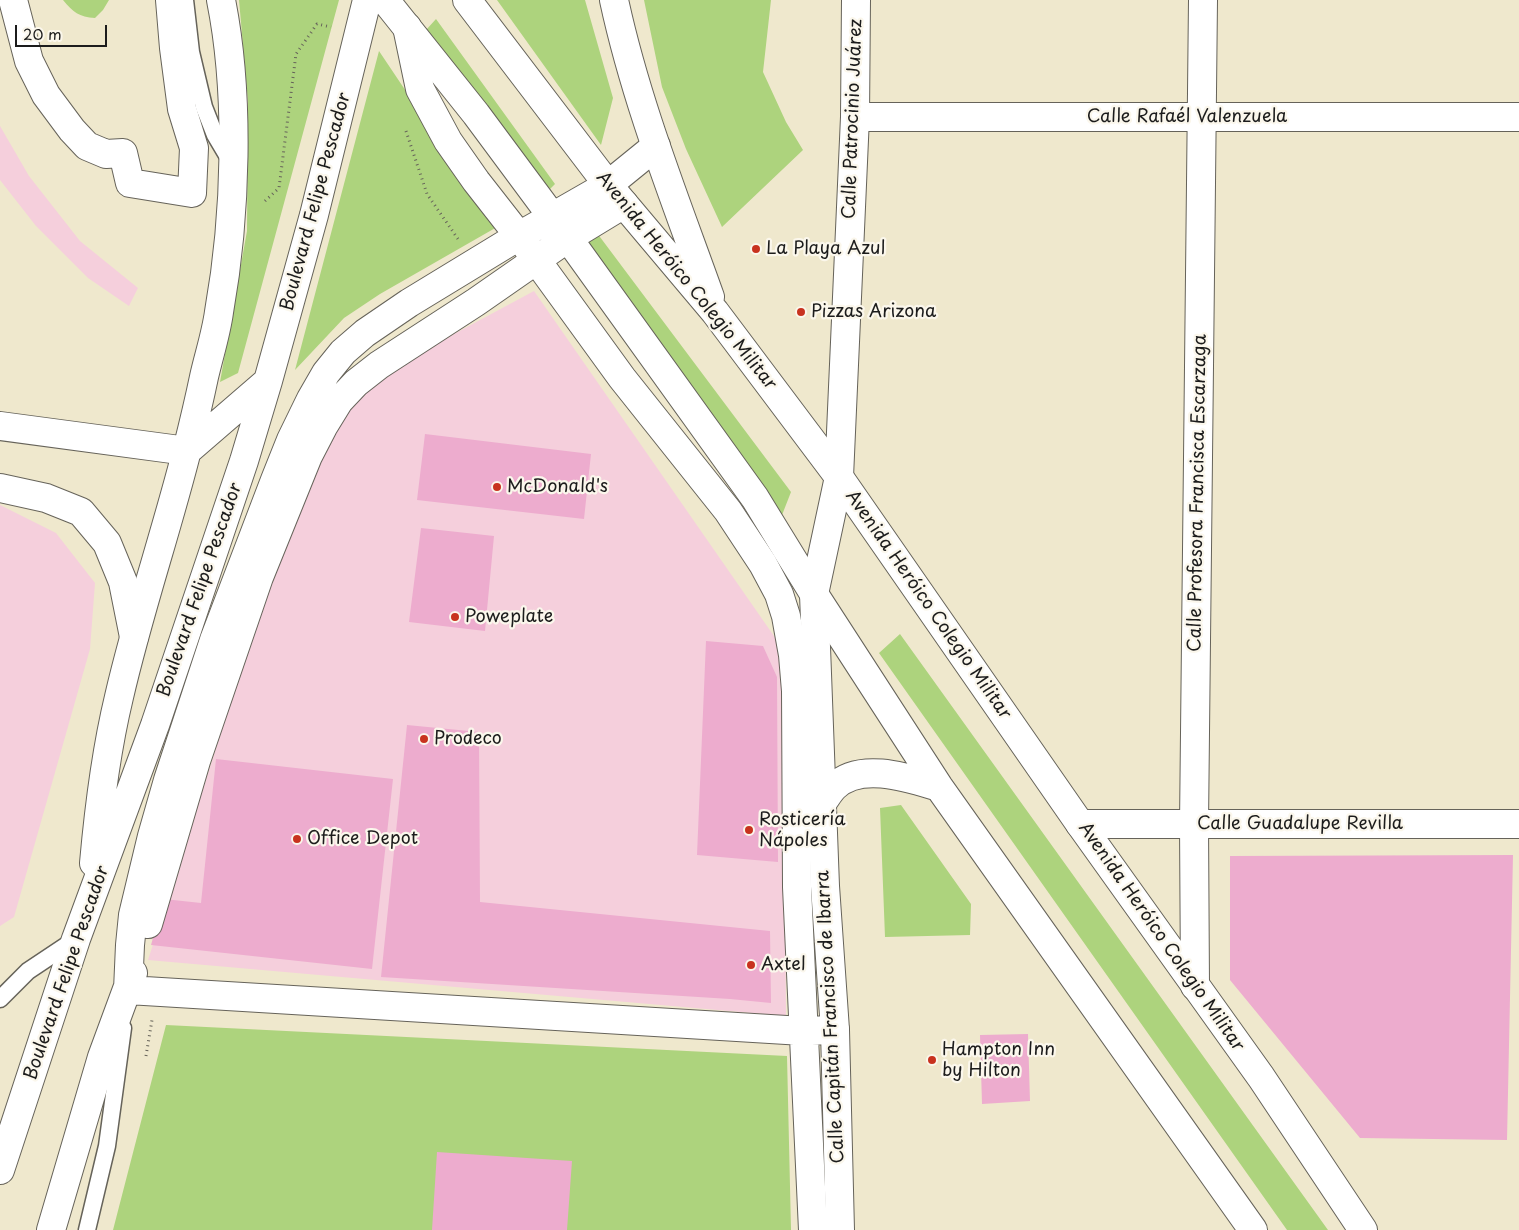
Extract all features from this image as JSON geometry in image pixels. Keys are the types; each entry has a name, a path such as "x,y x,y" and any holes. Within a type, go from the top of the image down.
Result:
{"street":[{"path":"13,0 29,61 46,95 72,130 88,146 106,154 123,153 130,184 192,193 194,148 182,109 170,0"},
{"path":"90,899 105,769 118,699 187,451 219,312 228,244 234,128 225,19 221,0"},
{"name":"Boulevard Felipe Pescador","path":"0,1170 90,899 152,734 244,461 316,206 367,0"},
{"path":"385,0 476,114 756,498 814,594 939,787 1253,1230"},
{"name":"Avenida Heróico Colegio Militar","path":"467,0 616,194 715,312 839,478 1194,986 1261,1077 1363,1230"},
{"path":"614,0 625,48 656,146 715,312"},
{"name":"Calle Patrocinio Juárez","path":"839,478 855,117 856,0"},
{"name":"Calle Profesora Francisca Escarzaga","path":"1194,986 1203,0"},
{"path":"407,27 420,89 430,111 448,141 622,378 728,512 763,564 779,594 786,616 793,655 796,691 797,887 813,1230"},
{"name":"Calle Rafaél Valenzuela","path":"855,117 1519,117"},
{"path":"128,990 133,915 168,780 214,640 291,440 326,373 343,352 364,333 409,303 519,236 560,227 616,194 656,146"},
{"path":"51,1230 102,1057 128,990 196,760 259,577 308,456 339,401 356,383 373,369 537,260 560,227"},
{"path":"0,426 187,451 268,381"},
{"name":"Calle Capitán Francisco de Ibarra","path":"839,478 814,594 822,803 834,1030 840,1230"},
{"path":"0,488 46,498 80,512 108,543 123,582 134,637"},
{"path":"822,803 835,786 850,778 870,774 891,774 939,787"},
{"name":"Calle Guadalupe Revilla","path":"1080,824 1519,824"},
{"path":"128,990 803,1031 834,1030"}],"lane":[{"path":"185,0 191,52 204,107 215,135 233,166"},
{"path":"0,999 28,971 76,940"},
{"path":"87,1230 107,1146 128,990"}],"path":[{"path":"265,200 279,188 296,54 317,24 338,29"},
{"path":"405,127 427,194 461,245"}],"shaded area":[{"path":"0,126 29,176 80,241 138,288 129,306 88,278 36,226 0,180"},
{"path":"534,291 783,649 786,1016 148,960 294,505 342,410 398,367"},
{"path":"0,505 56,533 95,583 90,649 14,917 0,926"}],"green space":[{"path":"63,0 109,0 95,18 77,13"},
{"path":"239,0 339,0 238,373 220,382 247,231 248,102"},
{"path":"497,0 585,0 613,98 601,145"},
{"path":"644,0 771,0 763,72 786,122 803,150 722,227 686,149 662,87"},
{"path":"436,19 555,184 545,194 426,30"},
{"path":"379,51 497,227 380,294 344,318 295,370"},
{"path":"597,233 791,492 782,515 583,245"},
{"path":"900,634 1328,1230 1287,1230 879,653"},
{"path":"901,805 971,904 970,935 885,937 880,808"},
{"path":"166,1025 787,1056 791,1230 113,1230"}],"building":[{"path":"425,434 591,454 584,519 417,500"},
{"path":"421,528 494,536 485,631 409,622"},
{"path":"706,641 763,646 777,677 778,862 697,855"},
{"path":"407,725 479,732 480,902 770,931 771,1003 381,977"},
{"name":"Office Depot","path":"216,759 393,779 372,969 151,945 164,899 201,903"},
{"path":"1513,855 1507,1140 1360,1138 1230,980 1230,856"},
{"path":"1028,1034 1030,1101 982,1104 980,1035"},
{"path":"437,1152 572,1161 567,1230 432,1230"}],"place":[{"name":"La Playa Azul","path":"756,249"},
{"name":"Pizzas Arizona","path":"801,312"},
{"name":"McDonald's","path":"497,487"},
{"name":"Poweplate","path":"455,617"},
{"name":"Prodeco","path":"424,739"},
{"name":"Rosticería Nápoles","path":"749,830"},
{"name":"Office Depot","path":"297,839"},
{"name":"Axtel","path":"751,965"},
{"name":"Hampton Inn by Hilton","path":"932,1060"}]}
